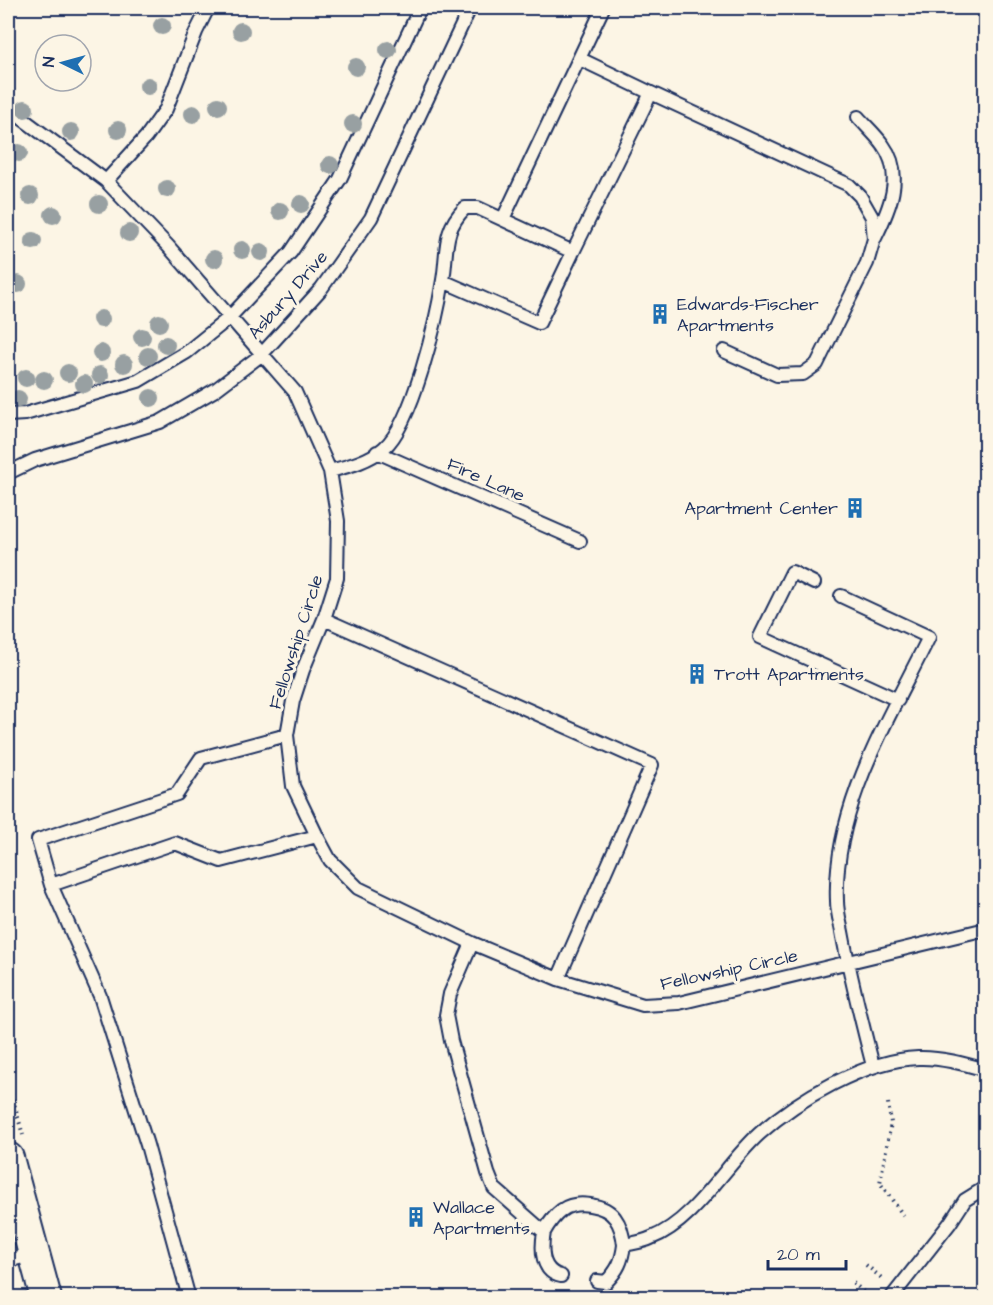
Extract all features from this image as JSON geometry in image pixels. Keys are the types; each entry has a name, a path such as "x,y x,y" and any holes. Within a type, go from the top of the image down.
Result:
{"street":[{"path":"8,1158 21,1257 46,1298"}],"lane":[{"path":"196,32 198,8"},
{"path":"106,181 146,137 166,110 207,8"},
{"name":"Asbury Drive","path":"8,415 25,414 138,381 187,352 229,318 291,252 340,179 420,8"},
{"name":"Asbury Drive","path":"8,473 35,460 160,422 215,390 261,355 321,290 371,218 470,8"},
{"path":"503,219 603,8"},
{"path":"580,59 849,185 860,196 872,217 874,239"},
{"path":"443,281 539,323 651,93"},
{"name":"Fellowship Circle","path":"8,108 106,181 168,246 295,392 330,471 338,521 337,578 292,701 287,735 293,786 330,860 358,888 472,943 558,979 643,1005 679,1003 986,929"},
{"path":"724,351 777,375 803,374 816,364 862,273 874,239 889,210 896,174 885,147 858,117"},
{"path":"330,471 358,464 385,447 407,414 427,352 443,281 447,236 454,219 465,208 478,208 573,252"},
{"name":"Fire Lane","path":"377,452 579,542"},
{"path":"814,583 792,572 760,637 898,700"},
{"path":"841,596 928,637 860,778 847,818 839,866 837,902 848,963 873,1066"},
{"path":"324,618 652,765 558,979"},
{"path":"189,1298 147,1145 100,996 51,885 38,840 177,794 201,758 287,735"},
{"path":"51,885 175,843 221,861 317,836"},
{"path":"472,943 450,994 446,1015 451,1041 494,1188 544,1232"},
{"path":"624,1245 651,1239 673,1226 759,1134 807,1097 873,1066 919,1058 963,1064 986,1070"},
{"path":"891,1298 950,1223 965,1200 986,1187"},
{"path":"561,1276 553,1274 546,1266 542,1244 544,1232 552,1218 564,1208 589,1204 614,1215 621,1229 624,1245 623,1258 617,1270 606,1282 597,1281"}],"path":[{"path":"888,1103 891,1123 880,1183 903,1215"},
{"path":"853,1283 871,1298"}],"place":[{"name":"Edwards-Fischer Apartments","path":"660,314"},
{"name":"Apartment Center","path":"855,508"},
{"name":"Trott Apartments","path":"697,674"},
{"name":"Wallace Apartments","path":"416,1217"}]}
